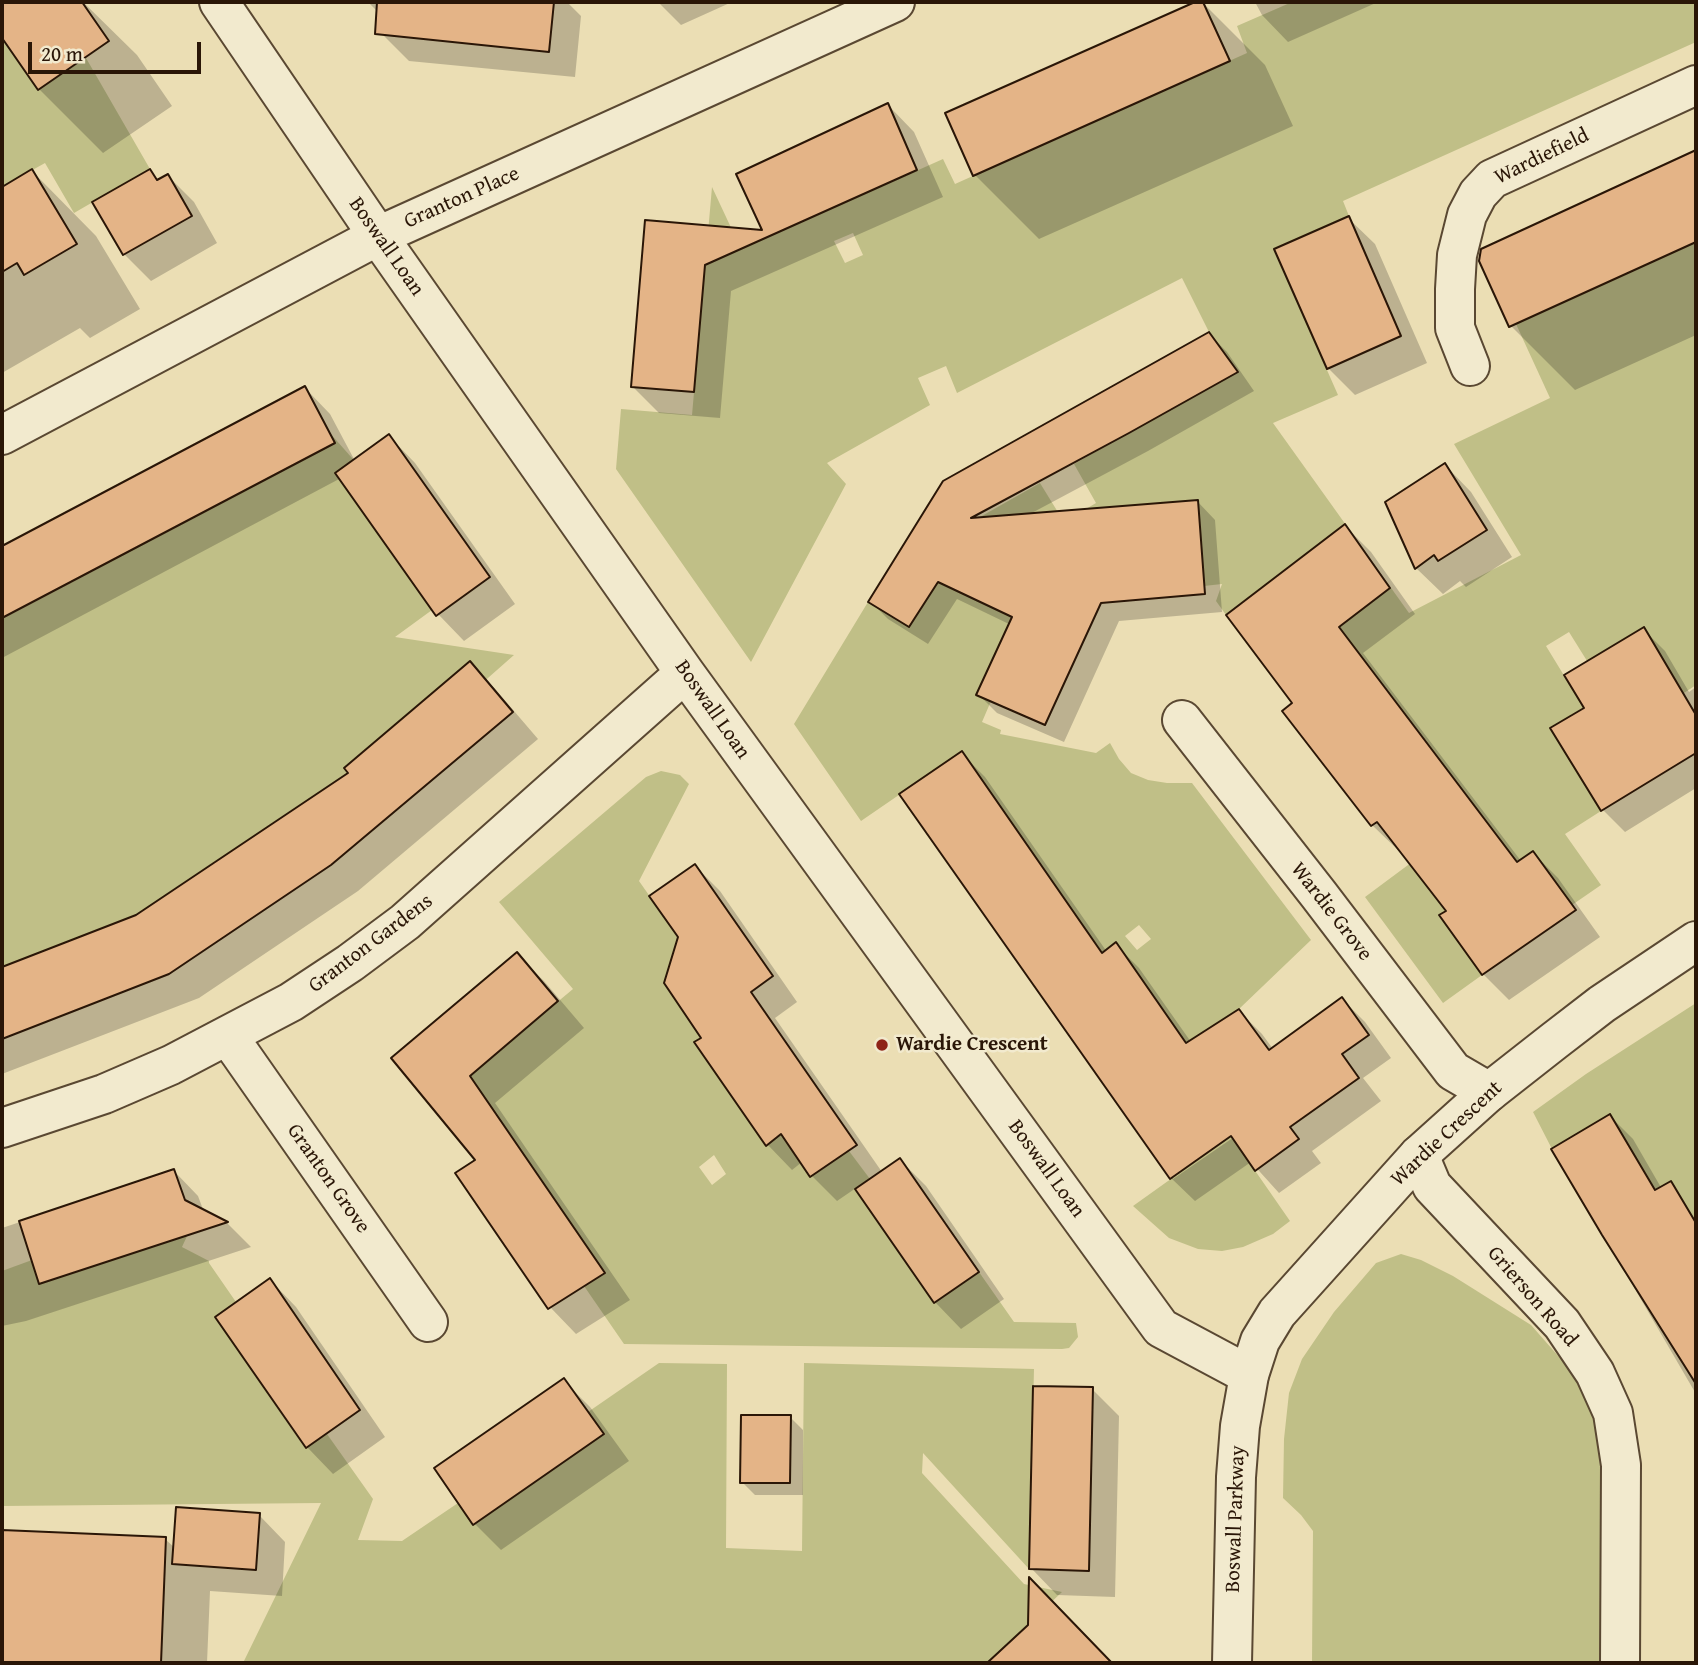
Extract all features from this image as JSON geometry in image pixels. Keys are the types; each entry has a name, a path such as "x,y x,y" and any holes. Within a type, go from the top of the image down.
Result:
{"street":[{"name":"Boswall Loan","path":"219,2 377,236 685,673 1161,1328 1249,1376"},
{"name":"Granton Place","path":"2,435 377,236 895,2"},
{"name":"Wardiefield","path":"1470,366 1455,328 1455,289 1457,254 1467,215 1478,194 1492,179 1696,85"},
{"name":"Granton Gardens","path":"2,1128 104,1094 171,1065 290,1003 405,922 685,673"},
{"name":"Wardie Grove","path":"1182,720 1452,1071 1489,1092"},
{"name":"Wardie Crescent","path":"1249,1376 1260,1341 1277,1313 1419,1154 1489,1092 1602,1004 1696,941"},
{"name":"Granton Grove","path":"228,1036 428,1322"},
{"name":"Grierson Road","path":"1419,1154 1432,1186 1562,1324 1595,1373 1613,1413 1621,1465 1620,1663"},
{"name":"Boswall Parkway","path":"1232,1663 1236,1477 1240,1426 1249,1376"}],"shaded area":[{"path":"1292,2 1696,2 1696,42 1343,201 1349,216 1274,250 1338,395 1273,423 1409,613 1521,555 1454,444 1550,398 1516,324 1696,242 1696,685 1684,693 1643,627 1600,653 1607,693 1569,632 1546,646 1579,700 1588,705 1550,728 1601,811 1565,834 1601,885 1572,905 1533,851 1440,915 1482,975 1443,1003 1365,897 1478,813 1300,696 1309,569 1300,558 1226,615 1216,601 1222,584 1204,586 1197,500 1122,506 1129,601 983,603 1012,617 991,701 982,722 1001,730 1000,734 1096,753 1110,743 1131,773 1148,780 1192,783 1311,940 1239,1009 1218,1022 1213,1081 1166,1014 1103,953 1071,909 944,764 861,821 794,724 868,602 909,627 980,517 1040,483 1064,522 1096,503 1074,464 1237,371 1209,332 1182,278 957,393 946,366 918,378 930,405 827,463 846,484 751,662 616,469 621,409 692,415 712,187 741,249 943,159 955,184 1247,53 1237,26","holes":["853,233 863,255 845,263 834,241","1139,925 1151,939 1137,950 1125,936"]},
{"path":"2,38 38,90 86,58 150,169 74,213 45,163 2,187"},
{"path":"329,432 360,467 432,610 395,637 514,655 480,685 464,666 344,768 360,786 298,806 168,893 182,914 117,922 2,967 2,619 97,569 86,549 154,539 292,466 282,446"},
{"path":"661,771 680,775 689,784 639,881 691,955 668,971 664,983 673,997 686,998 709,982 727,1008 739,1000 761,1031 726,1055 810,1177 849,1151 870,1179 855,1189 934,1303 979,1272 1014,1322 1076,1323 1078,1337 1069,1348 624,1344 584,1286 604,1272 515,1142 495,1156 475,1127 464,1129 440,1100 573,989 499,902 646,777","holes":["711,1031 721,1045 704,1057 694,1042","714,1155 726,1174 712,1185 699,1167"]},
{"path":"1696,1003 1696,1257 1610,1114 1552,1149 1533,1112 1586,1074"},
{"path":"1231,1136 1290,1221 1273,1234 1243,1247 1222,1251 1198,1249 1169,1238 1133,1206"},
{"path":"188,1234 182,1247 209,1261 236,1302 216,1318 305,1448 327,1434 373,1499 358,1540 402,1541 458,1503 603,1434 588,1412 659,1363 727,1364 726,1548 802,1551 804,1363 1034,1369 1029,1569 923,1453 922,1473 1024,1584 1062,1592 987,1663 243,1663 321,1503 2,1506 2,1271 32,1260 39,1284"},
{"path":"1401,1254 1421,1260 1453,1276 1531,1325 1567,1366 1595,1411 1602,1468 1601,1663 1312,1663 1313,1531 1283,1498 1284,1439 1289,1393 1302,1359 1334,1312 1376,1263"}],"building":[{"path":"2,2 82,2 109,41 38,90 2,38"},
{"path":"377,2 554,2 549,52 375,34"},
{"path":"1195,2 1203,2 1230,61 973,176 945,113"},
{"path":"888,103 917,170 705,265 694,392 631,387 645,220 762,230 736,174"},
{"path":"1696,150 1696,242 1509,327 1479,261 1481,249"},
{"path":"32,169 77,244 24,275 17,263 2,272 2,187"},
{"path":"150,169 157,180 168,174 192,216 123,255 92,202"},
{"path":"1349,216 1401,336 1327,369 1274,249"},
{"path":"1209,332 1238,372 971,518 1198,500 1205,594 1101,603 1045,725 976,695 1012,617 938,582 909,627 868,602 943,481"},
{"path":"305,386 335,443 2,618 2,546"},
{"path":"389,434 490,577 436,616 335,473"},
{"path":"1445,463 1487,530 1438,561 1434,555 1415,569 1385,502"},
{"path":"1345,524 1390,588 1339,627 1517,862 1533,851 1576,910 1482,975 1439,915 1446,911 1377,822 1371,826 1282,711 1292,703 1226,615"},
{"path":"1644,627 1696,715 1696,753 1601,811 1550,728 1584,708 1564,675"},
{"path":"470,661 513,712 331,865 169,974 2,1039 2,967 136,915 348,773 344,768"},
{"path":"962,751 1102,953 1116,942 1186,1043 1239,1009 1269,1050 1342,997 1369,1035 1342,1054 1359,1078 1290,1127 1299,1139 1255,1171 1231,1136 1170,1179 899,794"},
{"path":"695,864 773,976 751,992 857,1145 810,1177 781,1134 766,1146 694,1042 701,1038 664,983 678,937 649,896"},
{"path":"517,952 558,1001 470,1076 605,1273 548,1309 455,1173 475,1160 391,1058"},
{"path":"1610,1114 1655,1190 1671,1181 1696,1223 1696,1384 1551,1149"},
{"path":"900,1158 979,1272 934,1303 855,1189"},
{"path":"174,1169 185,1200 228,1222 39,1284 19,1221"},
{"path":"270,1278 360,1410 306,1448 215,1317"},
{"path":"564,1378 604,1434 473,1525 434,1468"},
{"path":"1033,1386 1093,1387 1089,1571 1029,1569"},
{"path":"741,1415 791,1415 790,1483 740,1483"},
{"path":"176,1507 260,1513 256,1570 172,1564"},
{"path":"2,1530 166,1537 161,1663 2,1663"},
{"path":"1029,1577 1112,1663 987,1663 1028,1625"}],"place":[{"name":"Wardie Crescent","path":"882,1045"}]}
